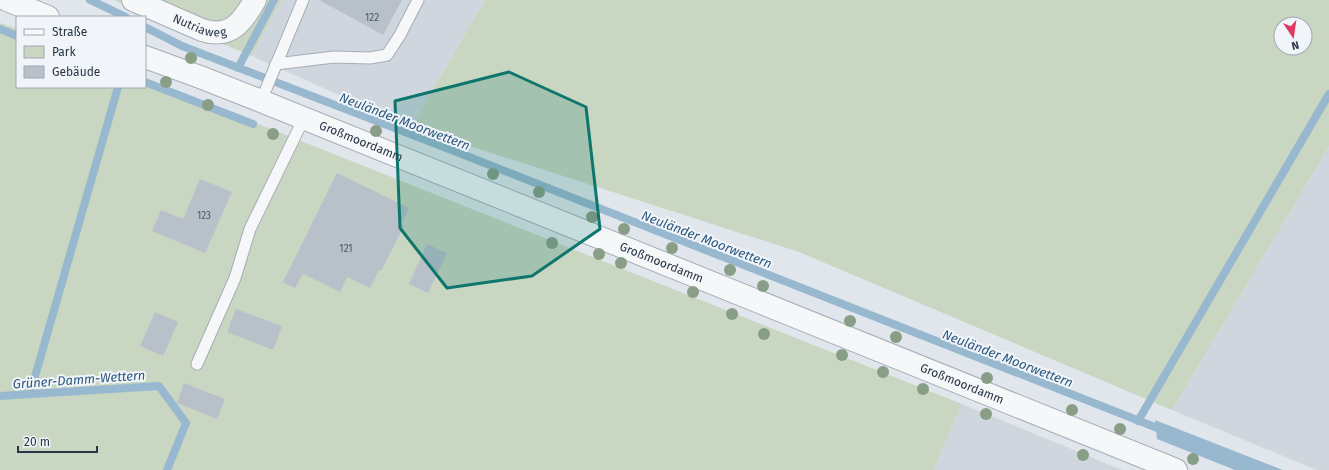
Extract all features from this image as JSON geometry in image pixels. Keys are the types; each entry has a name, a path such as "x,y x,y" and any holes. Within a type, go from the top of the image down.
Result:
{"street":[{"path":"7,0 46,16"},
{"name":"Nutriaweg","path":"133,0 210,33 226,32 234,28 248,13 255,0"},
{"name":"Großmoordamm","path":"146,57 200,77 263,94 304,118 1176,470"}],"lane":[{"path":"263,94 303,0"},
{"path":"275,67 334,57 370,58 387,55 400,35 418,0"},
{"path":"197,364 235,278 250,229 304,118"}],"highlighted area":[{"path":"509,72 586,107 600,229 532,276 447,288 400,228 395,101"}],"shaded area":[{"path":"282,0 485,0 411,127 252,56"},
{"path":"1329,146 1329,470 1317,470 1172,410"},
{"path":"962,404 1122,470 933,470"}],"green space":[{"path":"114,0 282,0 252,56"},
{"path":"485,0 1329,0 1329,146 1172,410 799,252 411,127"},
{"path":"0,23 16,29 16,88 146,88 146,79 962,404 933,470 0,470"}],"water":[{"path":"1155,420 1283,470 1235,470 1157,439"}],"building":[{"path":"319,0 402,0 383,35"},
{"path":"337,173 409,208 401,224 404,226 381,271 379,270 370,288 347,277 340,292 303,274 295,288 283,282"},
{"path":"200,179 232,192 205,253 152,231 161,210 183,219"},
{"path":"427,244 447,253 428,293 409,284"},
{"path":"236,309 282,326 273,350 227,332"},
{"path":"155,312 178,322 163,356 140,346"},
{"path":"184,383 225,399 217,419 177,403"}],"waterway":[{"name":"Neuländer Moorwettern","path":"90,0 124,16"},
{"path":"238,68 274,0"},
{"name":"Neuländer Moorwettern","path":"146,28 182,46 449,149 1165,431"},
{"path":"0,29 16,36"},
{"path":"146,82 253,124"},
{"path":"30,394 118,88"},
{"path":"1138,421 1329,94"},
{"name":"Grüner-Damm-Wettern","path":"0,396 159,386 186,423 167,470"}]}
